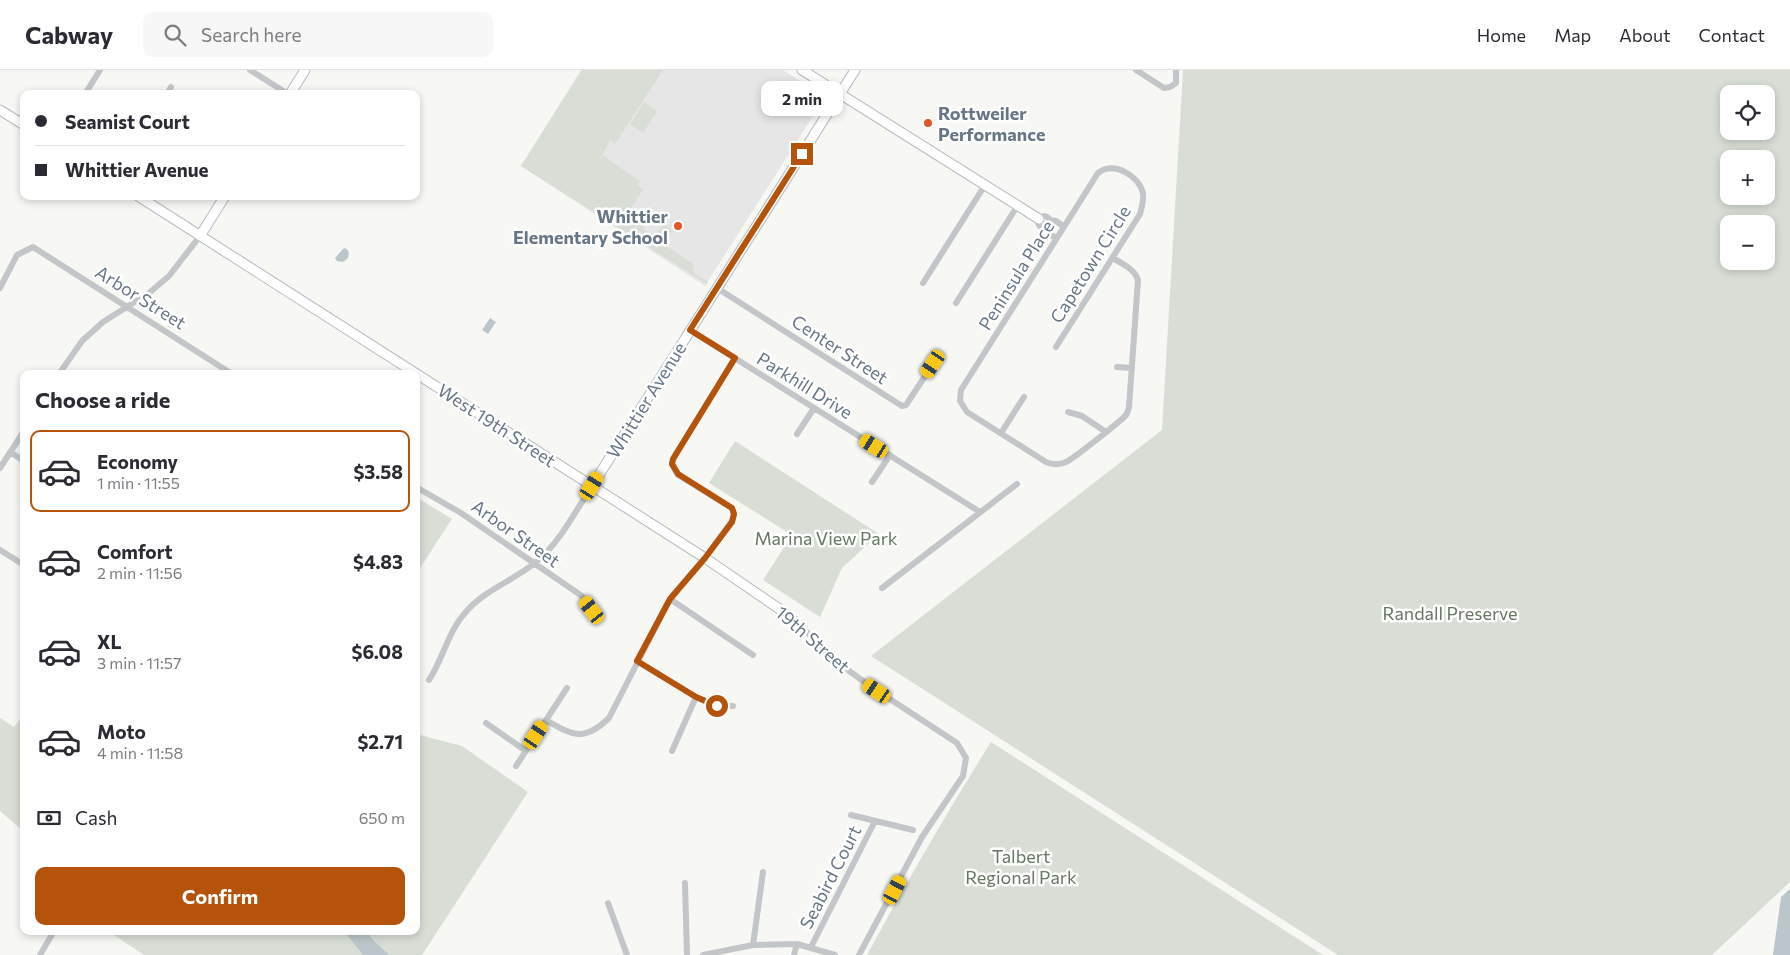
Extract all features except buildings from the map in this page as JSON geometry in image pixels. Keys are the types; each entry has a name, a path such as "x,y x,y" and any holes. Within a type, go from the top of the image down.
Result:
{"street":[{"path":"88,90 100,70"},
{"path":"250,70 282,90"},
{"path":"292,90 305,70"},
{"path":"802,70 1039,219"},
{"name":"Whittier Avenue","path":"429,680 464,613 485,595 534,564 557,540 855,70"},
{"path":"1136,70 1164,88 1176,83 1176,70"},
{"path":"0,110 20,122"},
{"name":"Peninsula Place","path":"1001,434 967,412 960,401 961,390 1098,173 1104,169 1117,168 1135,180 1143,194"},
{"path":"923,283 985,185"},
{"name":"Capetown Circle","path":"1056,348 1140,214 1143,194"},
{"name":"West 19th Street","path":"144,200 410,370"},
{"path":"64,370 82,341 103,322 149,293 169,276 200,236 222,200"},
{"path":"956,303 1018,206"},
{"path":"1039,219 1045,216 1064,226"},
{"path":"1039,219 1039,226 1056,239"},
{"path":"1044,228 1048,227 1050,220"},
{"name":"Arbor Street","path":"0,288 17,255 33,247 226,370"},
{"path":"1024,397 1001,434 1046,462 1056,464 1067,462 1127,413 1138,280 1132,270 1113,258"},
{"name":"Center Street","path":"717,288 902,406 906,405 933,364"},
{"name":"Parkhill Drive","path":"690,330 980,512"},
{"path":"546,720 569,733 580,735 598,728 609,718 670,599 705,558 732,522 734,514 732,508 678,474 672,464 673,459 735,358"},
{"path":"1117,367 1132,368"},
{"name":"West 19th Street","path":"420,376 705,558"},
{"path":"797,434 814,408"},
{"path":"1068,412 1082,416 1106,432"},
{"path":"0,468 20,437"},
{"path":"10,452 20,458"},
{"path":"872,482 890,455"},
{"path":"882,588 1017,484"},
{"name":"Arbor Street","path":"420,489 461,512 582,596 592,610"},
{"path":"0,550 20,562"},
{"name":"19th Street","path":"705,558 799,624 844,667 867,684 958,743 966,758 963,776 922,838 860,955"},
{"path":"670,599 754,655"},
{"path":"637,661 696,697 717,706 733,706"},
{"path":"516,766 567,688"},
{"path":"672,751 696,697"},
{"path":"486,723 526,751"},
{"name":"Seabird Court","path":"851,816 913,830"},
{"name":"Seabird Court","path":"811,947 875,821"},
{"path":"753,946 763,872"},
{"path":"685,883 687,955"},
{"path":"608,903 627,955"},
{"path":"44,954 52,935"},
{"path":"794,955 797,944"},
{"path":"706,955 753,946 797,944 835,955"}],"shaded area":[{"name":"Whittier Elementary School","path":"581,70 783,70 825,97 705,286 521,166"},
{"path":"344,248 349,253 348,258 343,262 337,261 335,258"},
{"path":"490,318 496,322 488,334 482,330"},
{"path":"1790,889 1790,955 1773,955 1781,897"},
{"path":"347,935 370,935 389,955 363,955"}],"green space":[{"path":"582,70 663,70 615,144 610,140 599,161 603,156 640,181 637,185 643,189 629,212 645,223 643,229 654,237 665,223 672,231 665,242 666,246 694,264 692,269 694,273 708,282 707,284 521,166"},
{"name":"Randall Preserve","path":"1183,70 1790,70 1790,882 1712,955 1338,955 871,656 1162,430"},
{"path":"644,102 657,111 643,133 630,124"},
{"name":"Marina View Park","path":"735,441 879,534 842,568 820,617 763,580 792,535 709,483"},
{"path":"420,499 452,519 420,568"},
{"path":"0,718 14,727 20,719 20,828 0,811"},
{"path":"420,735 462,746 528,792 422,955 144,955 114,935 420,935"},
{"name":"Talbert Regional Park","path":"991,742 1323,955 867,955 927,848"}],"place":[{"name":"Rottweiler Performance","path":"928,123"},
{"name":"Whittier Elementary School","path":"678,226"}],"route":[{"path":"717,706 696,697 637,661 670,599 705,558 732,522 734,514 732,508 678,474 672,464 673,459 735,358 690,330 802,154"}]}
